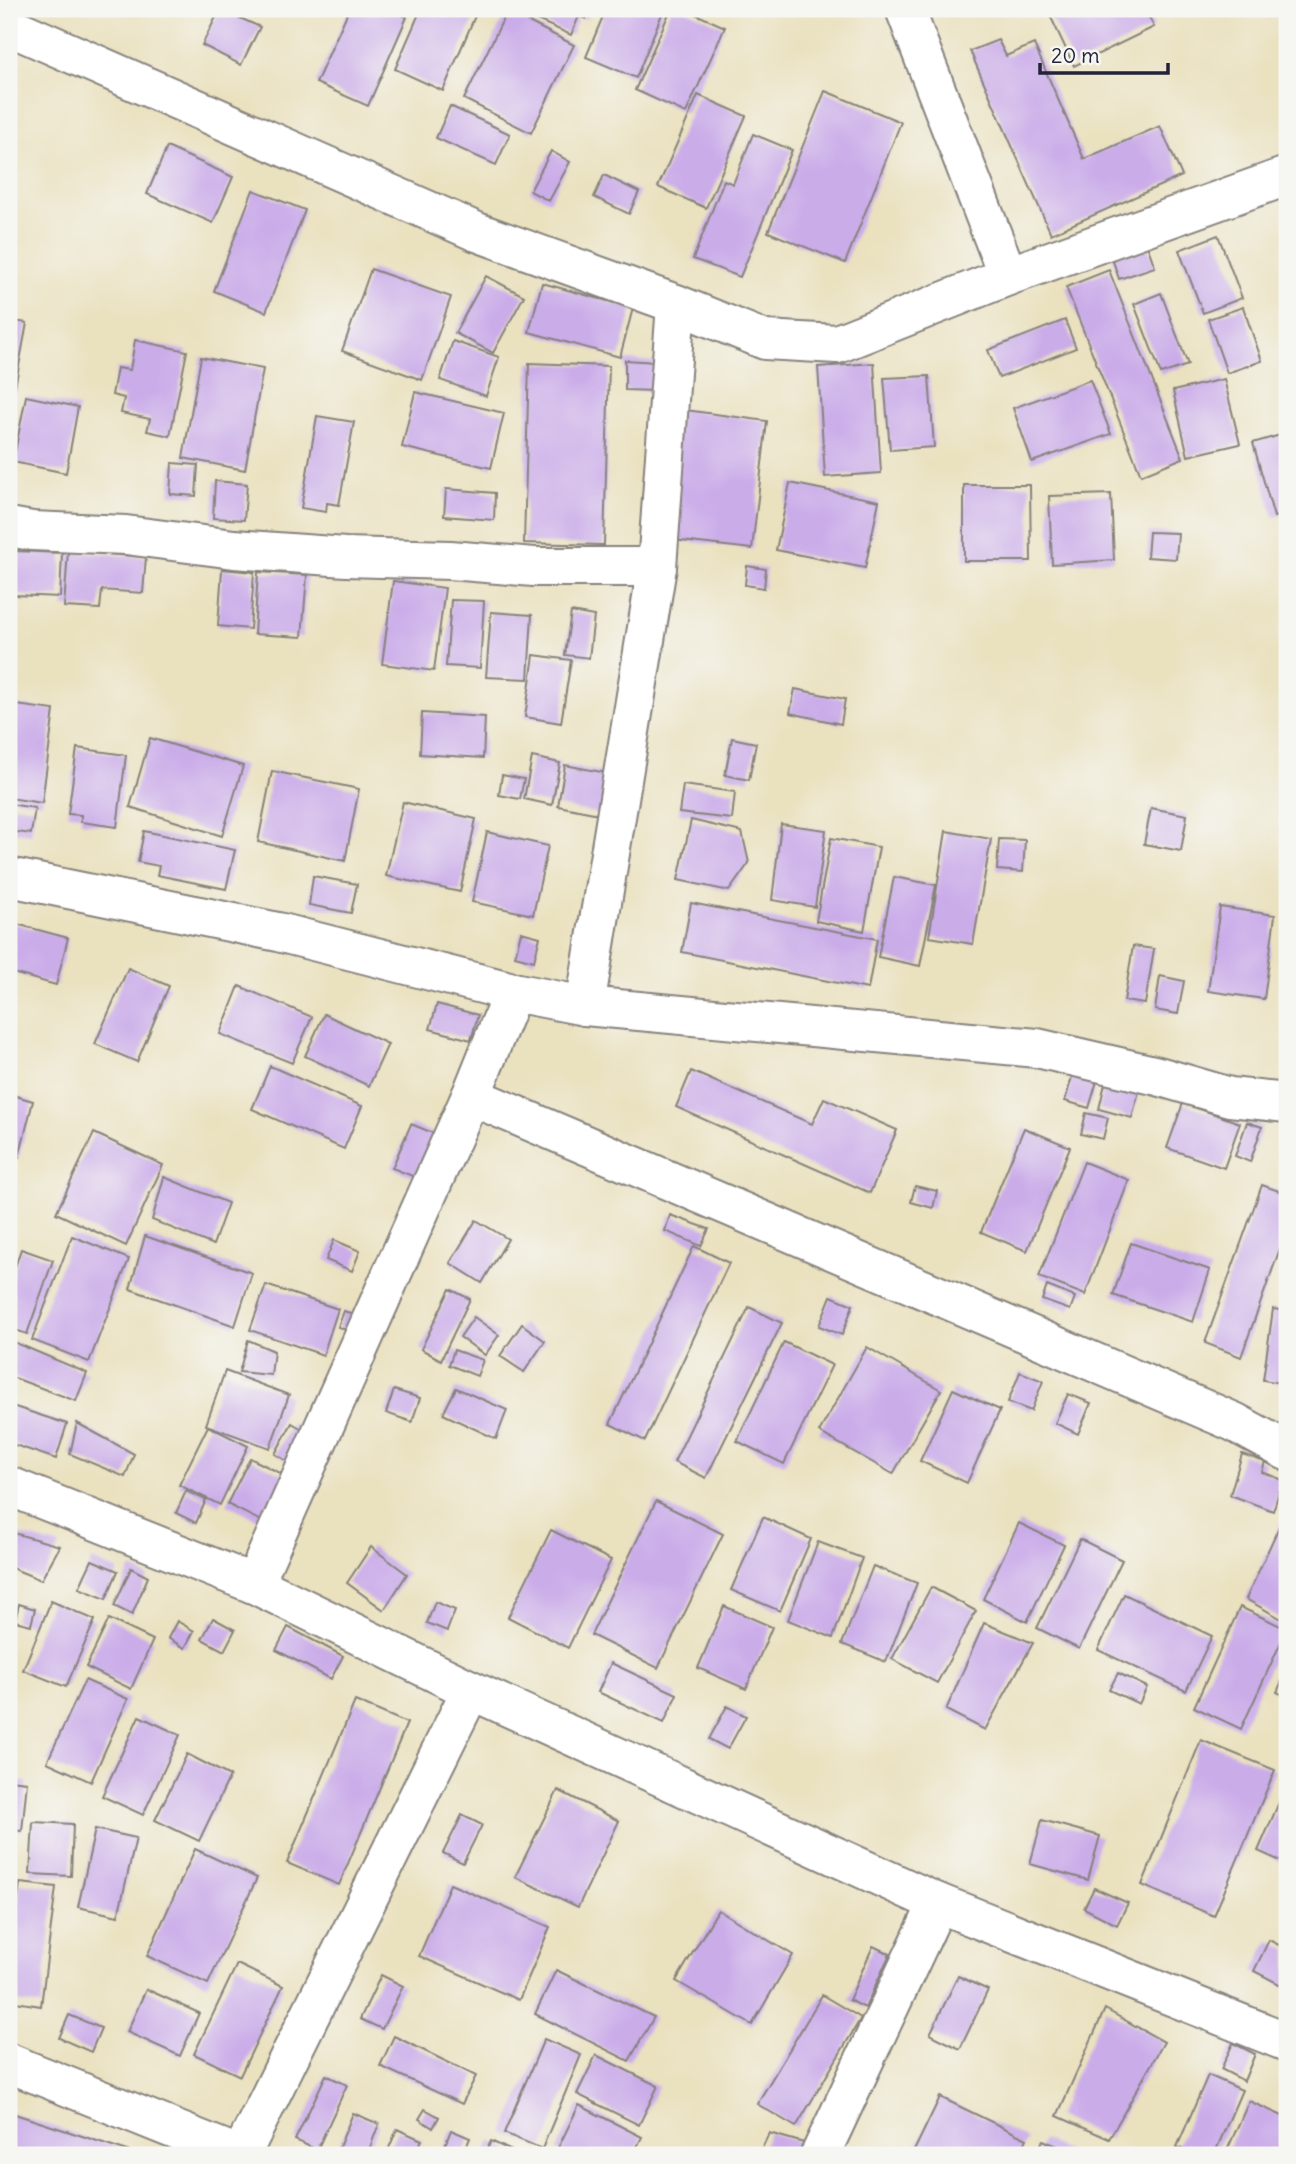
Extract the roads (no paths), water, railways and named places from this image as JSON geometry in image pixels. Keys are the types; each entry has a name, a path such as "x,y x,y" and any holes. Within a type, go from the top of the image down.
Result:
{"street":[{"path":"905,9 1008,276"},
{"path":"9,26 478,232 676,304 765,340 837,344 1008,276 1287,176"},
{"path":"585,1006 657,567 676,304"},
{"path":"9,527 32,531 126,535 234,549 346,556 534,567 657,567"},
{"path":"9,877 278,932 513,992 585,1006 1037,1048 1158,1076 1230,1097 1287,1103"},
{"path":"254,1584 471,1096 513,992"},
{"path":"471,1096 1234,1422 1287,1451"},
{"path":"9,1486 254,1584 471,1690 938,1903 1287,2042"},
{"path":"9,2063 240,2155 471,1690"},
{"path":"820,2155 938,1903"}]}
